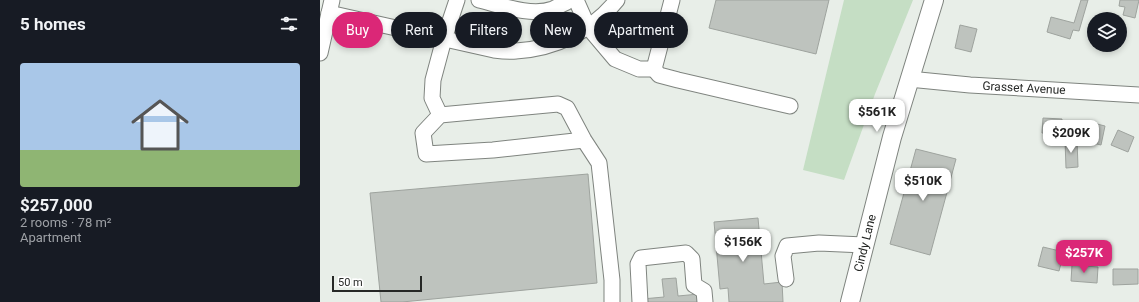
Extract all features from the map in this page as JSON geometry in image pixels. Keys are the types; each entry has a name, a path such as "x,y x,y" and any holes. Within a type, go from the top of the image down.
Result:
{"main road":[{"name":"Cindy Lane","path":"850,302 892,137 934,0"}],"street":[{"path":"447,29 456,0"},
{"path":"479,0 522,11 536,12 552,10 568,0"},
{"path":"576,0 588,26 615,59 639,69 654,69"},
{"path":"447,40 494,50 514,51 546,47 565,40 588,26 600,18 617,0"},
{"path":"654,69 672,0"},
{"path":"320,53 331,6 391,24"},
{"path":"440,115 432,98 433,80 442,48"},
{"path":"654,69 659,75 790,106"},
{"name":"Grasset Avenue","path":"909,79 970,85 1139,95"},
{"path":"584,140 492,150 426,154 422,133 440,115 558,104 567,108 584,140 599,163 612,280 612,302"},
{"path":"786,279 783,256 787,246 819,243 864,246"},
{"path":"640,302 638,264 641,258 686,254 692,259 694,285 704,291 705,302"}],"green space":[{"path":"844,0 913,0 875,94 844,180 803,170"}],"building":[{"path":"716,0 829,0 816,54 709,28"},
{"path":"1081,0 1088,0 1079,31 1073,30 1070,39 1047,32 1051,17 1074,23"},
{"path":"1120,0 1139,0 1135,18 1127,16 1127,12 1124,12 1125,7 1119,6"},
{"path":"960,25 977,29 971,52 955,48"},
{"path":"1043,118 1062,119 1061,134 1042,133"},
{"path":"1085,121 1105,126 1101,145 1081,140"},
{"path":"1118,130 1134,137 1128,152 1111,145"},
{"path":"1065,140 1077,140 1078,167 1066,168"},
{"path":"916,149 956,159 930,255 890,244"},
{"path":"588,174 597,283 402,302 381,302 370,193"},
{"path":"758,218 764,284 782,282 783,302 729,302 728,288 720,289 714,222"},
{"path":"1043,247 1064,252 1059,271 1038,266"},
{"path":"1072,265 1098,267 1097,283 1071,281"},
{"path":"1113,269 1138,269 1138,284 1113,285"},
{"path":"676,278 678,296 699,294 700,302 643,302 642,299 664,297 662,279"}]}
